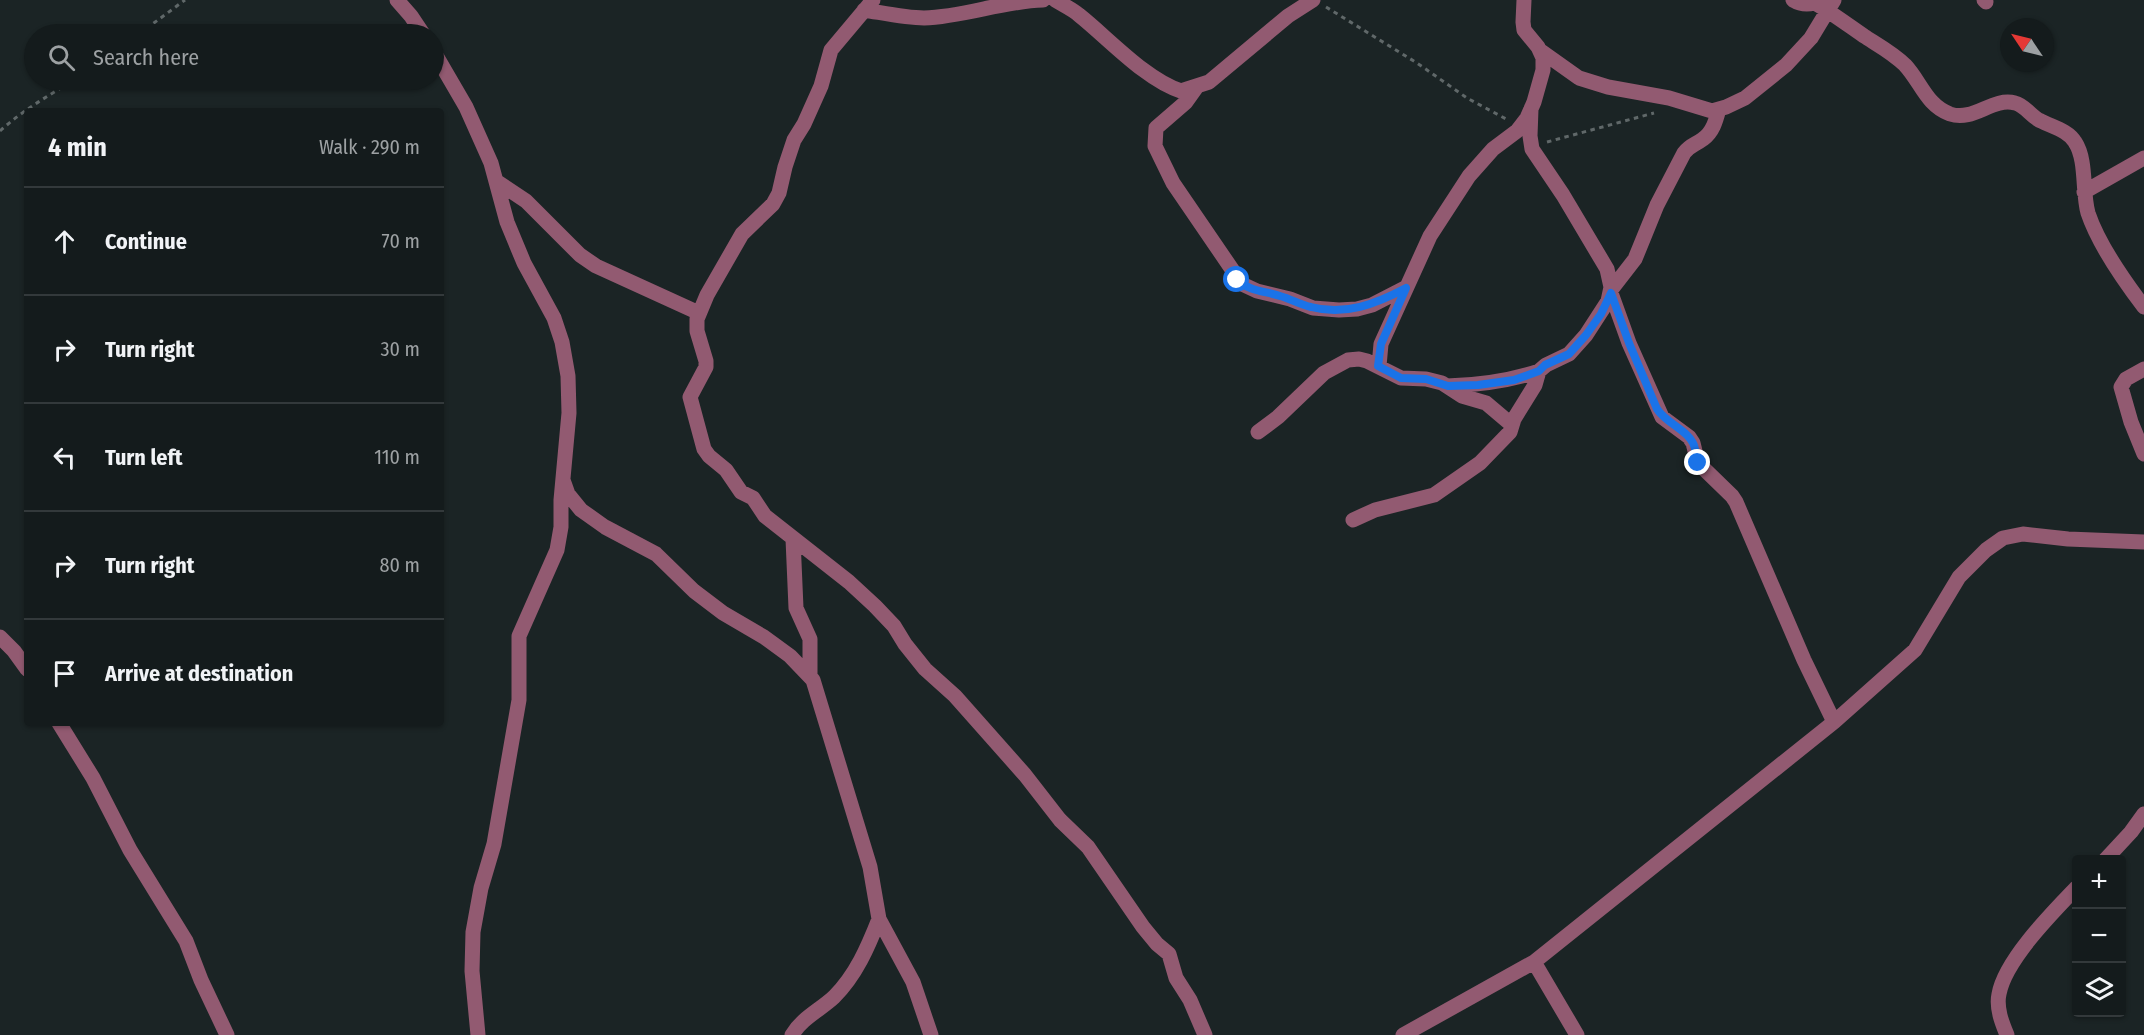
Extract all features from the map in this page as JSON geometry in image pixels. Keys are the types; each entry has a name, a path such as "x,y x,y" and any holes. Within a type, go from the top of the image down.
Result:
{"street":[{"path":"397,0 416,24"},
{"path":"1043,0 923,18 868,5 831,50 821,86 794,140 779,193 773,204 742,234 699,313 697,331 706,367 690,397 704,449 709,456 731,476 741,492 753,498 765,516 849,582 875,606 894,626 925,669 955,696 1025,775 1060,820 1088,848 1143,927 1169,954 1176,978 1190,1000 1205,1035"},
{"path":"1054,0 1077,13 1163,83 1181,91 1209,82 1288,16 1319,3"},
{"path":"1524,0 1522,22 1524,30 1541,51 1580,78 1608,87 1641,92 1712,111 1745,98 1786,65 1811,38 1825,3"},
{"path":"1793,0 1802,5 1825,3 1904,65 1930,102 1943,111 1960,116 1970,116 1996,104 2015,103 2021,105 2040,121 2062,131 2075,142 2079,150 2088,213 2097,232 2144,307"},
{"path":"1378,366 1381,344 1430,236 1469,176 1493,149 1517,131 1531,109 1543,70 1541,51"},
{"path":"444,69 466,106 491,163 507,222 515,242 554,318 564,349 568,376 569,413 558,550 525,618 519,636 519,700 494,844 481,888 474,933 472,971 478,1035"},
{"path":"1196,88 1186,102 1156,128 1155,146 1173,183 1237,280 1248,288 1324,309 1364,307 1406,288"},
{"path":"1531,109 1531,145 1541,165 1563,195 1607,269 1611,292 1629,343 1662,417 1689,437 1693,443 1698,463 1736,502 1804,660 1834,722"},
{"path":"1448,386 1514,380 1539,371 1545,365 1569,354 1601,314 1611,292 1635,259 1657,205 1684,153 1689,146 1704,139 1710,133 1719,109"},
{"path":"2084,192 2144,158"},
{"path":"496,181 526,201 580,255 596,266 699,313"},
{"path":"1258,432 1278,417 1313,381 1348,360 1359,359 1401,378 1426,379 1448,386 1462,396 1486,403 1512,425"},
{"path":"2144,369 2126,379 2121,387 2131,422 2144,454"},
{"path":"1353,520 1375,510 1434,495 1480,463 1504,439 1535,385 1539,371"},
{"path":"563,480 568,494 581,510 605,527 656,554 694,591 723,613 764,637 810,676"},
{"path":"1403,1035 1534,962 1834,722 1915,650 1959,577 1986,550 2002,538 2023,534 2068,539 2144,542"},
{"path":"793,539 796,608 810,639 810,676 820,701 870,867 879,919 913,982 931,1035"},
{"path":"0,637 24,665"},
{"path":"61,726 93,777 130,850 186,941 201,980 227,1035"},
{"path":"2110,855 2144,814"},
{"path":"2007,1035 1998,1006 2003,981 2045,920 2072,892"},
{"path":"792,1035 797,1026 834,997 848,980 859,965 879,919"},
{"path":"1534,962 1577,1035"}],"path":[{"path":"153,24 185,0"},
{"path":"1319,3 1417,63 1467,98 1491,112 1522,124"},
{"path":"28,108 55,90"},
{"path":"1531,145 1601,128 1684,103"},
{"path":"0,131 24,111"}],"route":[{"path":"1237,280 1248,288 1290,298 1313,308 1339,310 1371,305 1406,288 1381,344 1378,366 1401,378 1433,380 1448,386 1514,380 1539,371 1545,365 1565,357 1586,335 1601,314 1611,293 1657,409 1662,417 1689,437 1693,443 1698,463"}]}
